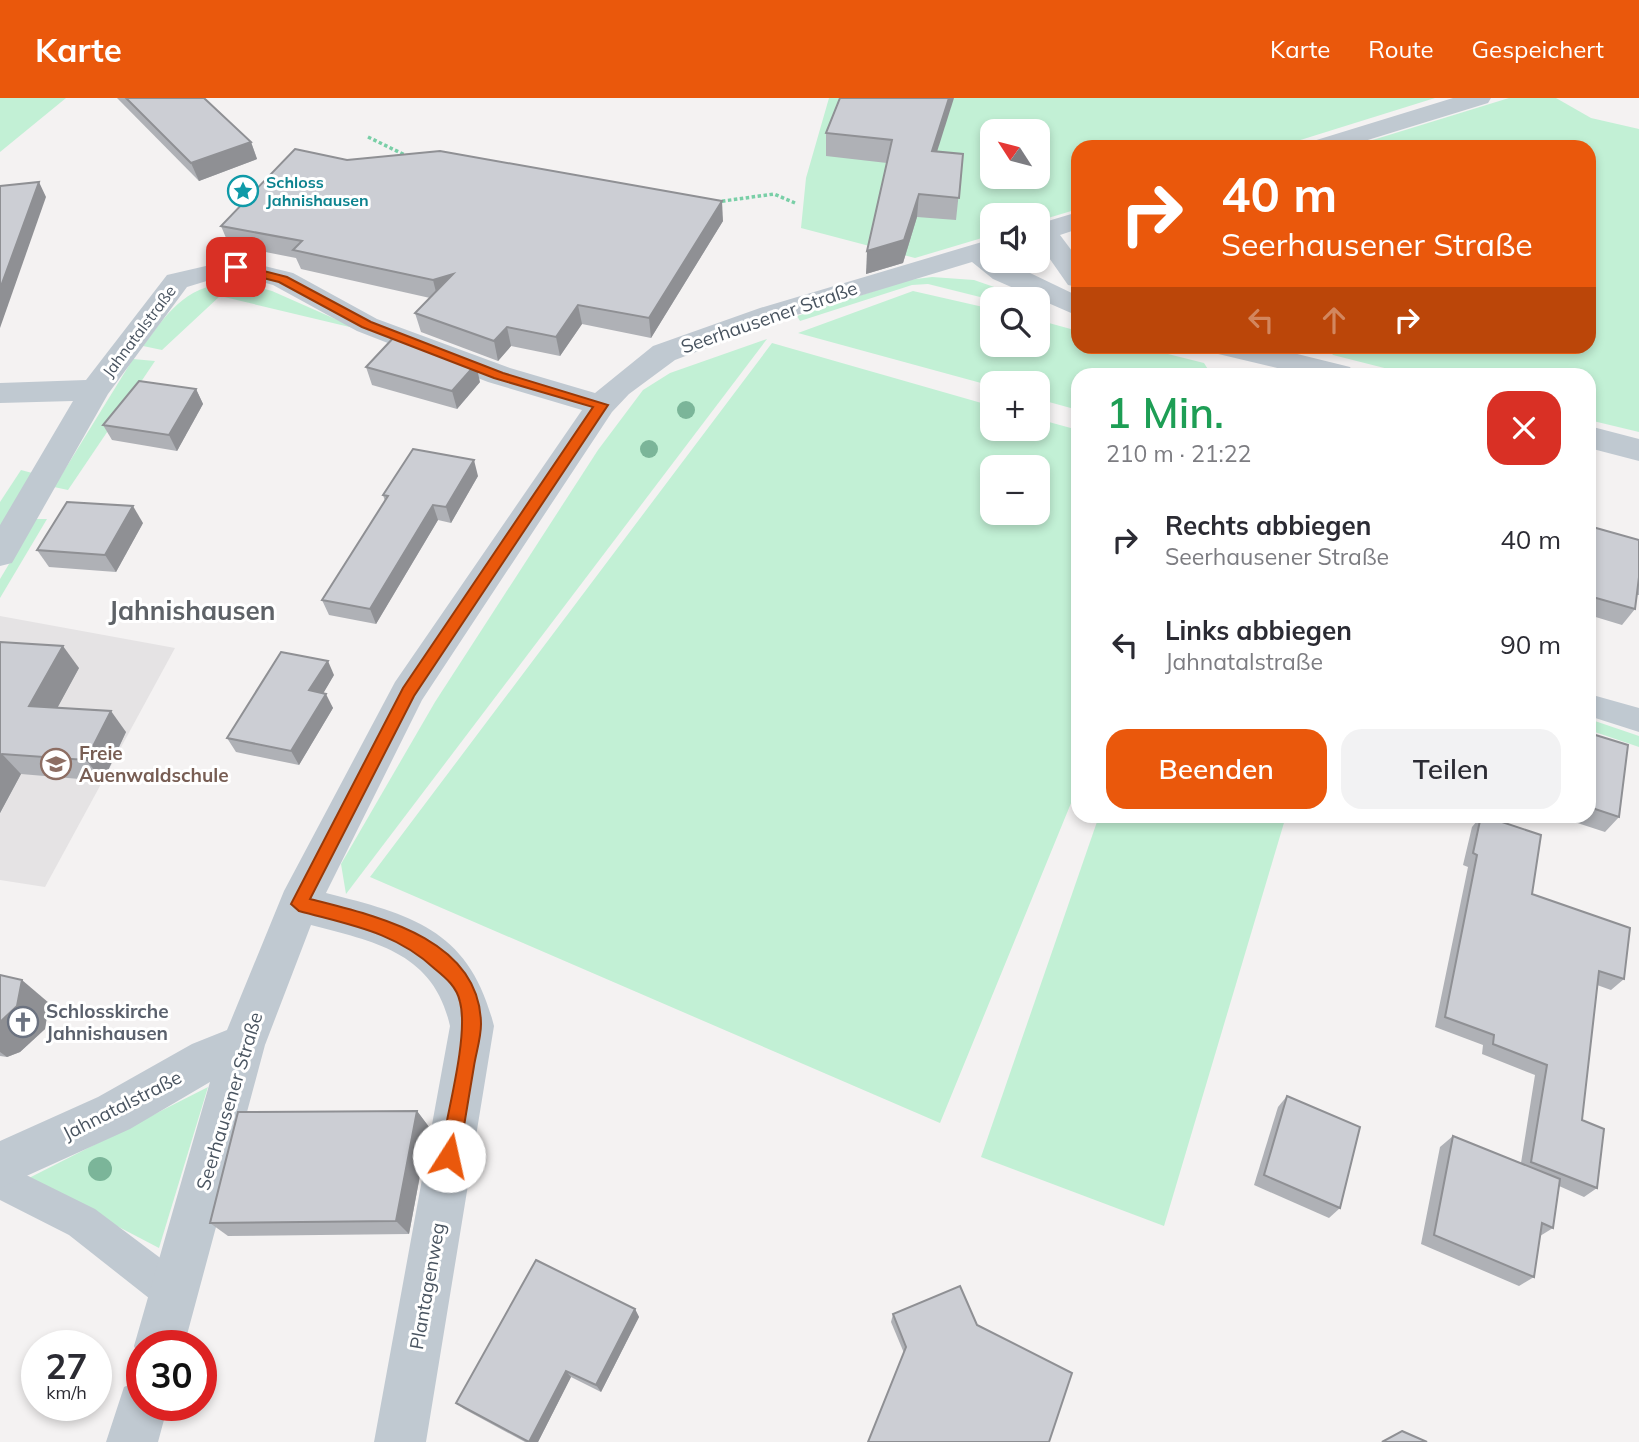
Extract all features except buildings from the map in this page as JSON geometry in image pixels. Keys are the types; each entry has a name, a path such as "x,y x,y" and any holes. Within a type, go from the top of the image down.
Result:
{"street":[{"path":"1342,140 1479,98"},
{"path":"1050,229 1071,222"},
{"path":"1050,243 1071,270"},
{"name":"Seerhausener Straße","path":"163,1330 243,1045 299,904 408,692 601,405 618,387 664,354 770,314 980,251"},
{"name":"Jahnatalstraße","path":"0,554 95,390 177,281 236,267 283,279 367,324 499,375 601,405"},
{"path":"1002,273 1071,304"},
{"path":"1256,354 1314,368"},
{"path":"0,393 95,390"},
{"path":"1596,439 1639,450"},
{"name":"Plantagenweg","path":"299,904 378,925 419,943 458,978 469,1001 472,1026 400,1442"},
{"name":"Jahnatalstraße","path":"0,1165 114,1113 208,1059 243,1045"},
{"path":"132,1442 138,1421"}],"lane":[{"path":"1596,707 1639,720"},
{"path":"0,1180 82,1222 173,1292"}],"path":[{"path":"368,137 414,159"},
{"path":"713,202 774,194 795,203"}],"shaded area":[{"name":"Freie Auenwaldschule","path":"0,616 175,648 45,887 0,880"}],"green space":[{"path":"0,98 66,98 0,152"},
{"path":"829,98 1435,98 1300,140 1071,140 1071,211 1050,217 1050,203 980,203 980,239 915,258 801,228 806,178"},
{"path":"1509,98 1556,98 1591,118 1639,129 1639,432 1596,422 1596,368 1384,368 1333,355 1596,354 1596,140 1373,140"},
{"path":"932,277 974,280 994,287 980,287 980,297 928,284 912,285 800,321 797,316 908,280"},
{"path":"240,282 272,291 358,329 220,296 162,350 143,346 182,300 207,287"},
{"path":"913,291 980,306 980,357 1050,357 1050,323 1071,329 1071,354 1168,354 1204,363 1207,368 1071,368 1071,408 1050,402 1050,371 980,371 980,383 798,333"},
{"path":"767,339 346,894 341,864 435,702 598,450 643,390 670,373"},
{"path":"772,343 980,403 980,441 1050,441 1050,422 1071,428 1071,803 940,1123 370,877"},
{"path":"133,359 155,361 68,490 54,487"},
{"path":"21,470 36,474 0,534 0,502"},
{"path":"36,519 47,519 0,598 0,579"},
{"path":"1596,721 1639,736 1639,747 1596,732"},
{"path":"1097,823 1284,823 1164,1226 981,1157"},
{"path":"208,1087 159,1248 27,1179"}],"place":[{"name":"Schloss Jahnishausen","path":"243,191"},
{"name":"Freie Auenwaldschule","path":"56,764"},
{"name":"Schlosskirche Jahnishausen","path":"23,1022"}],"district":[{"name":"Jahnishausen","path":"192,611"}],"route":[{"path":"236,267 283,279 367,324 405,340 499,375 601,405 408,692 299,904 378,925 419,943 458,978 469,1001 472,1026 449,1156"}]}
